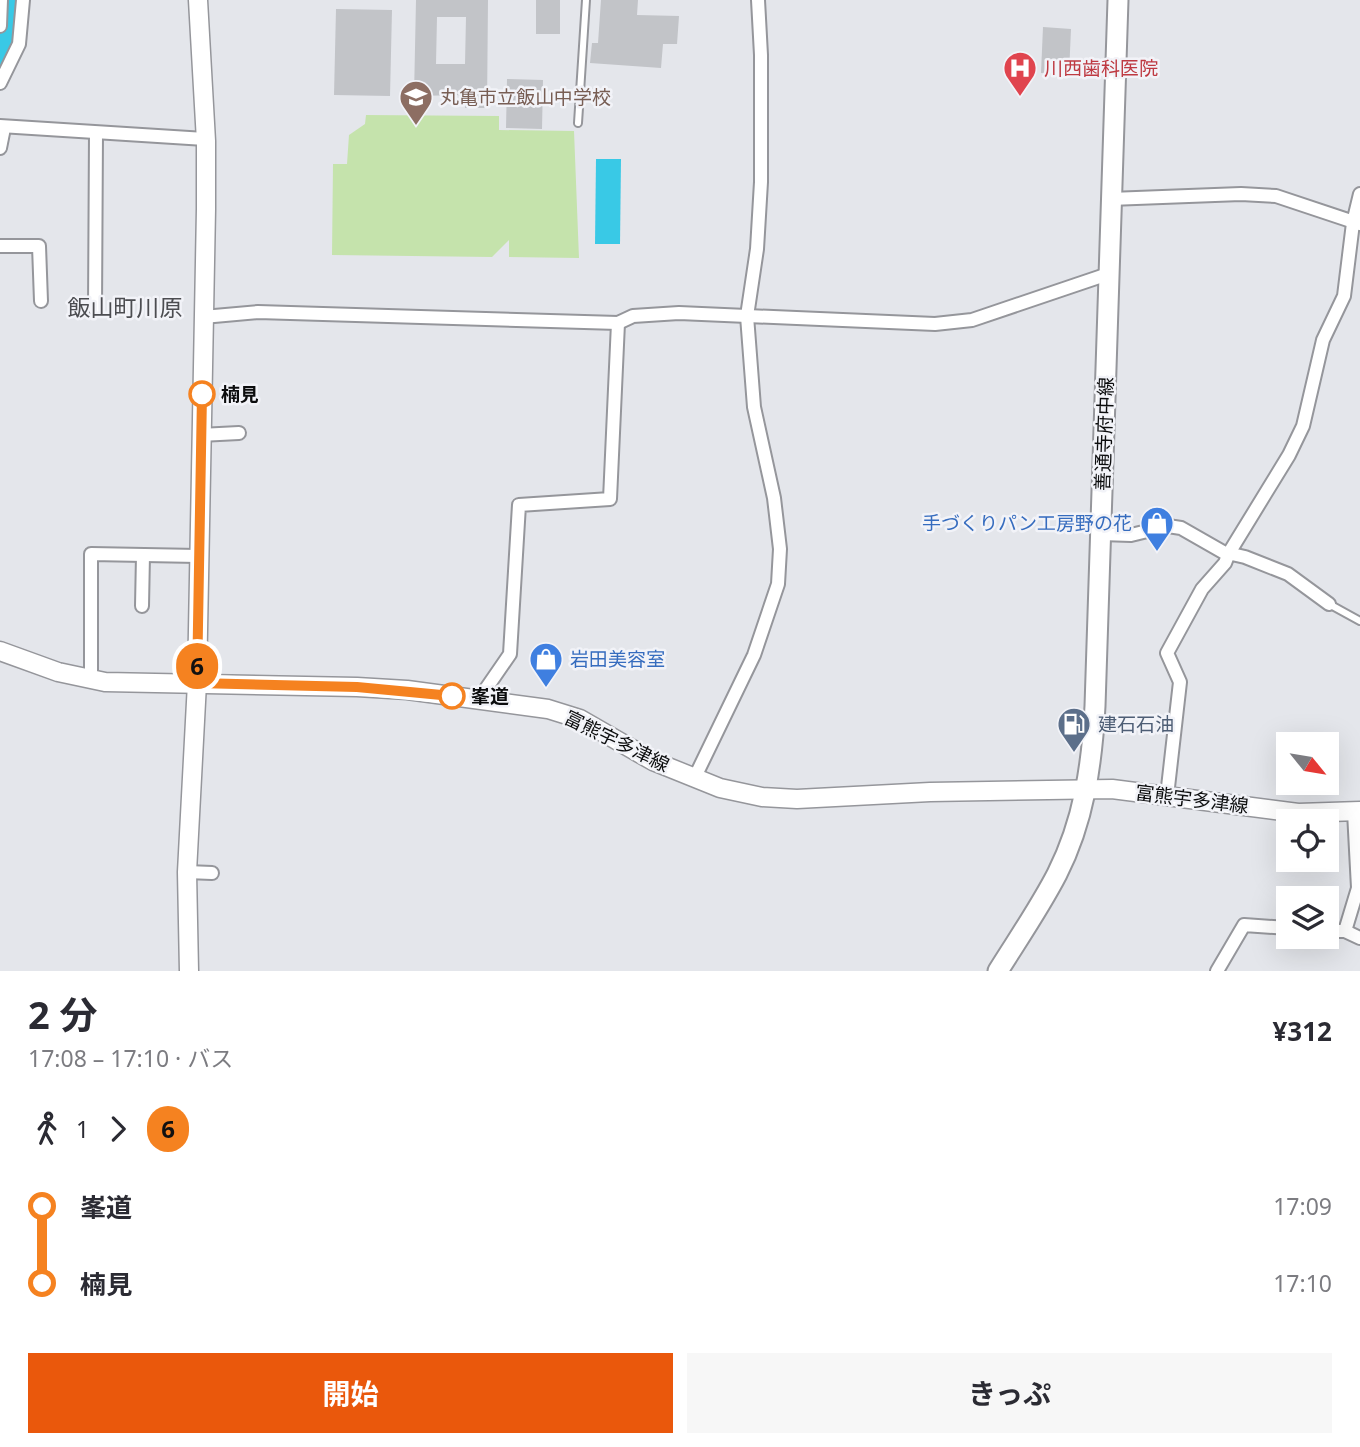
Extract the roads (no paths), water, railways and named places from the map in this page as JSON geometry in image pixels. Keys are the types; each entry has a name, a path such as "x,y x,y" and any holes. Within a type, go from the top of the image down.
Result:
{"main road":[{"path":"189,971 187,872 197,683 205,139 198,0"},
{"name":"善通寺府中線","path":"998,971 1057,873 1079,818 1094,732 1118,0"},
{"name":"富熊宇多津線","path":"0,652 58,672 91,679 119,682 357,687 479,699 565,714 603,731 653,761 720,788 762,797 797,799 930,792 1112,789 1298,813 1357,811"}],"street":[{"path":"0,26 1,0"},
{"path":"0,83 19,44 23,0"},
{"path":"695,778 754,655 778,584 780,549 776,511 754,407 747,316 757,249 761,182 758,0"},
{"path":"0,148 2,127 205,139"},
{"path":"95,309 96,133"},
{"path":"1110,199 1241,194 1276,196 1357,224"},
{"path":"1167,796 1180,682 1167,653 1202,589 1225,563 1289,455 1303,426 1322,340 1344,296 1360,194"},
{"path":"0,246 39,246 41,301"},
{"path":"203,317 258,312 618,323 633,316 679,313 935,324 972,320 1108,274"},
{"path":"479,699 510,654 519,505 546,501 599,502 610,499 618,323"},
{"path":"200,435 239,433"},
{"path":"1101,534 1131,535 1168,526 1181,528 1229,553 1288,575 1329,604"},
{"path":"91,679 91,554 198,556"},
{"path":"142,606 143,555"},
{"path":"1345,931 1358,888 1357,811"},
{"path":"187,872 212,873"},
{"path":"1217,971 1244,925 1276,927"},
{"path":"1339,931 1360,938"}],"lane":[{"path":"578,123 586,0"},
{"path":"1329,604 1360,621"}],"water":[{"path":"596,159 621,159 620,244 595,244"}],"waterway":[{"path":"0,58 6,48 11,0"}],"place":[{"name":"川西歯科医院","path":"1020,98"},
{"name":"丸亀市立飯山中学校","path":"416,127"},
{"name":"楠見","path":"202,394"},
{"name":"手づくりパン工房野の花","path":"1157,553"},
{"name":"岩田美容室","path":"546,689"},
{"name":"峯道","path":"452,696"},
{"name":"建石石油","path":"1074,754"}],"district":[{"name":"飯山町川原","path":"125,308"}]}
